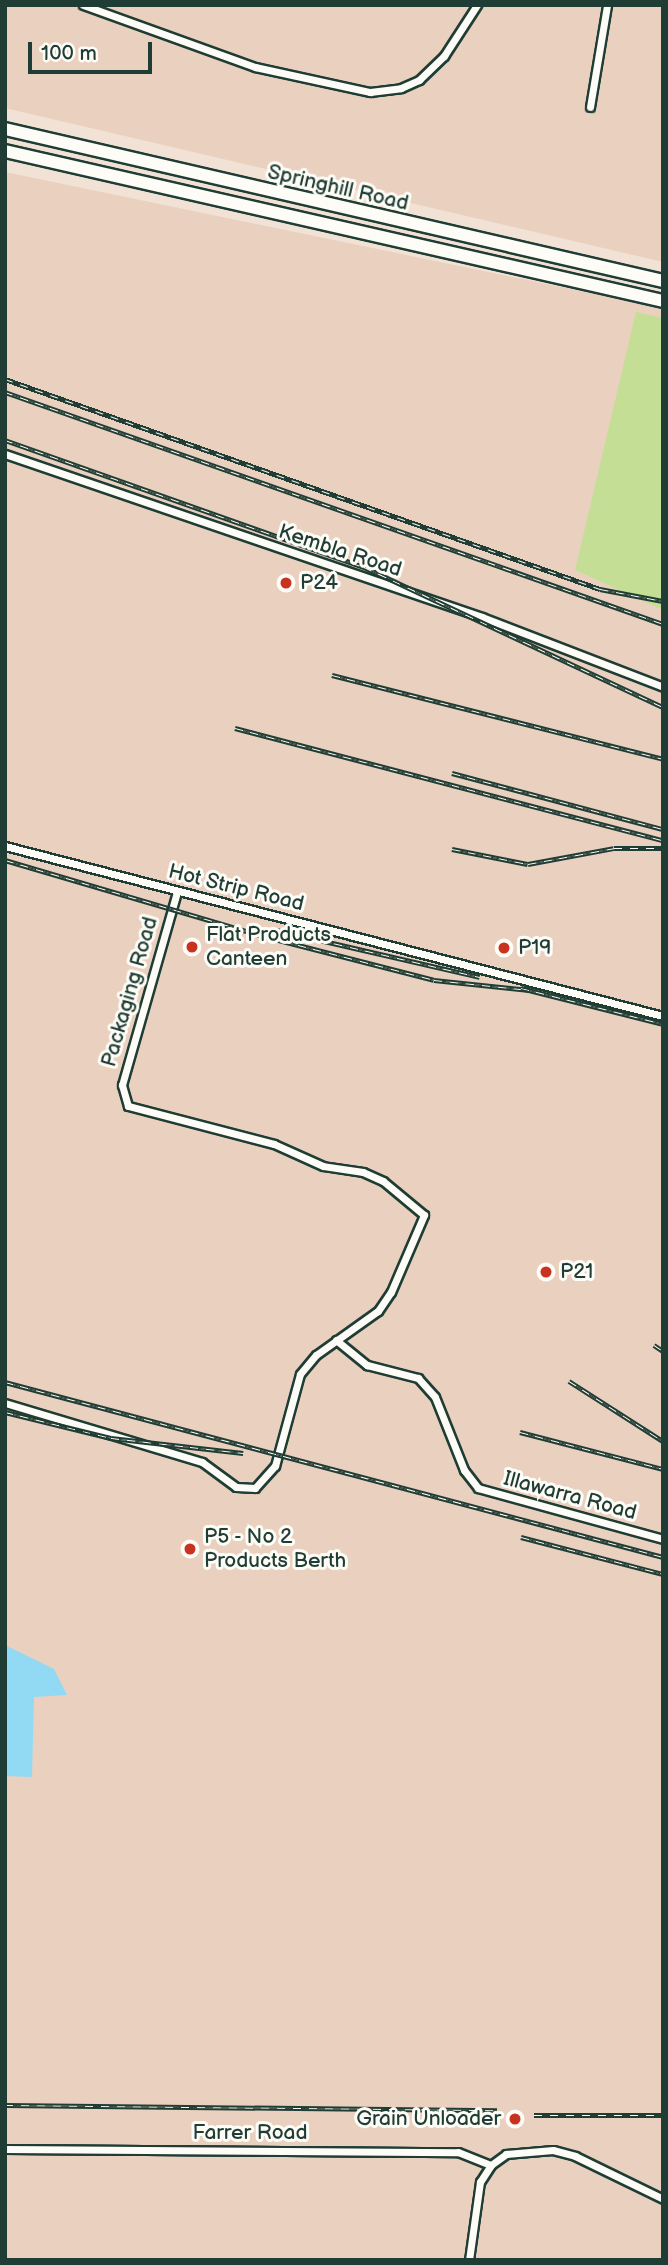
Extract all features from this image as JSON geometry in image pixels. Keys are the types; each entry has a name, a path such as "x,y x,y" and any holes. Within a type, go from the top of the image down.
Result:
{"main road":[{"name":"Springhill Road","path":"5,128 663,281"},
{"name":"Springhill Road","path":"5,150 663,301"}],"street":[{"path":"83,5 255,67 370,92 401,88 419,80 444,56 477,5"},
{"path":"590,107 607,5"},
{"name":"Kembla Road","path":"5,454 482,617 663,687"},
{"name":"Hot Strip Road","path":"5,846 663,1016"},
{"name":"Packaging Road","path":"177,891 122,1085 122,1099 128,1106 274,1144 323,1166 374,1176 424,1215 391,1292 378,1311 336,1340"},
{"path":"5,1404 202,1462 236,1487 255,1488 271,1475 300,1374 336,1340"},
{"name":"Illawarra Road","path":"336,1340 367,1365 418,1378 435,1397 464,1470 478,1488 663,1539"},
{"name":"Farrer Road","path":"5,2148 458,2152 491,2165"},
{"path":"469,2260 480,2182 491,2165 506,2154 553,2150 575,2156 663,2199"}],"shaded area":[{"path":"5,5 663,5 663,262 5,108"},
{"path":"5,172 663,308 663,2260 5,2260"}],"green space":[{"path":"636,312 663,318 663,610 575,570"}],"water":[{"path":"5,1645 54,1669 67,1695 34,1697 32,1777 5,1776"}],"railway":[{"path":"5,379 600,589 663,601"},
{"path":"5,392 663,624"},
{"path":"5,440 364,567 663,707"},
{"path":"332,675 663,759"},
{"path":"235,728 663,840"},
{"path":"452,773 663,829"},
{"path":"452,849 528,864 614,848 663,848"},
{"path":"5,860 267,937 434,980 529,990"},
{"path":"272,929 480,977"},
{"path":"521,988 663,1024"},
{"path":"654,1345 663,1351"},
{"path":"569,1381 663,1441"},
{"path":"5,1382 663,1557"},
{"path":"5,1412 111,1438 243,1453"},
{"path":"520,1432 663,1469"},
{"path":"521,1537 663,1574"},
{"path":"5,2105 497,2110"},
{"path":"534,2115 663,2115"}],"place":[{"name":"P24","path":"286,583"},
{"name":"Flat Products Canteen","path":"192,947"},
{"name":"P19","path":"504,948"},
{"name":"P21","path":"546,1272"},
{"name":"P5 - No 2 Products Berth","path":"190,1549"},
{"name":"Grain Unloader","path":"515,2119"}]}
